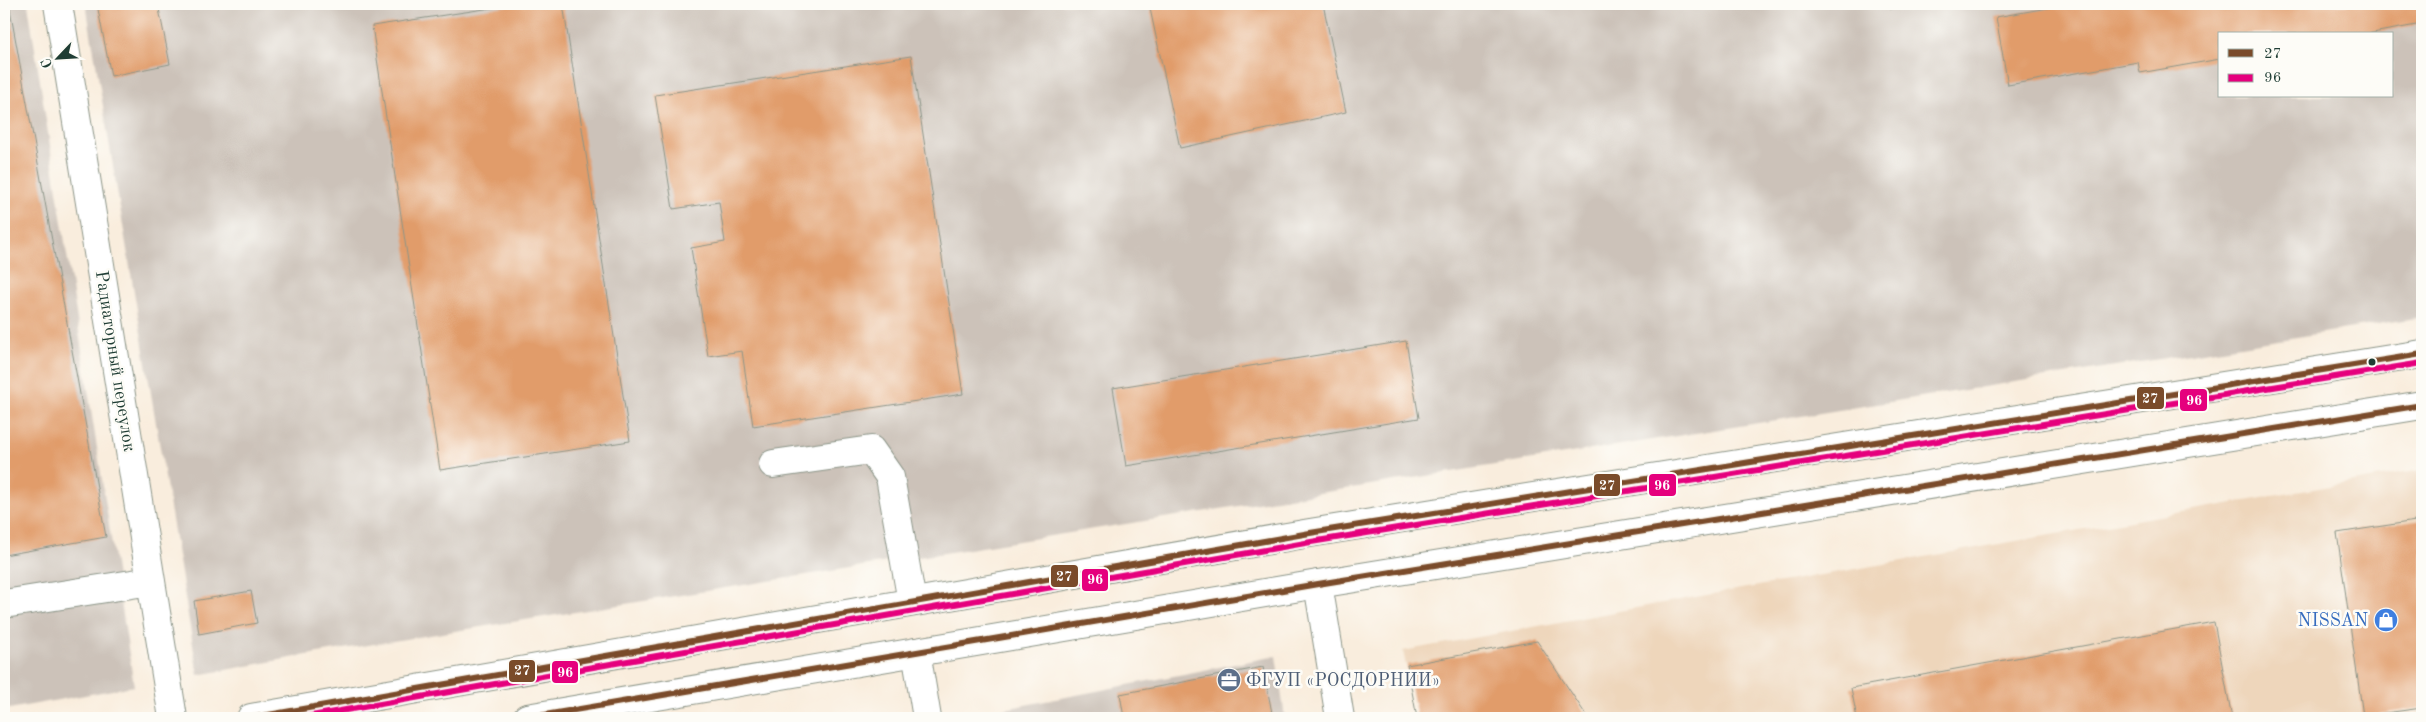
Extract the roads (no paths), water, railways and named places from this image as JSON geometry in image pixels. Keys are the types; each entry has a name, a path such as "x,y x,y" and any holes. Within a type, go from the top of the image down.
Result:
{"main road":[{"name":"Радиаторный переулок","path":"58,4 173,718"},
{"path":"251,718 1320,531 2422,354"},
{"path":"527,718 1318,584 2422,405"},
{"path":"773,464 871,450 890,478 912,602"},
{"path":"4,604 151,581"},
{"path":"1318,584 1340,718"},
{"path":"916,652 926,718"}],"place":[{"name":"NISSAN","path":"2386,620"},
{"name":"ФГУП «РОСДОРНИИ»","path":"1229,680"}]}
